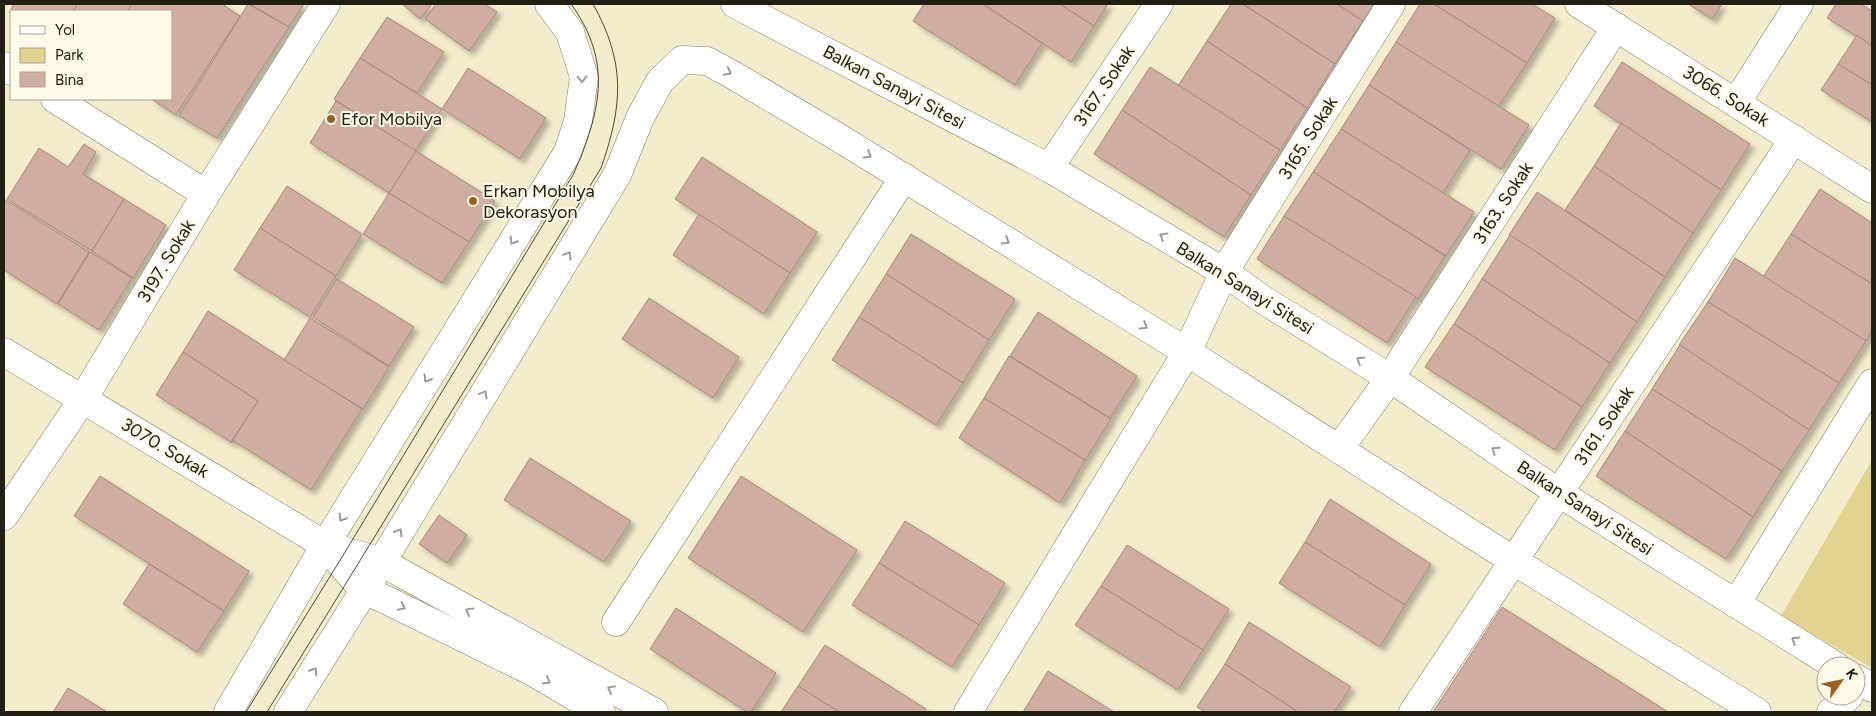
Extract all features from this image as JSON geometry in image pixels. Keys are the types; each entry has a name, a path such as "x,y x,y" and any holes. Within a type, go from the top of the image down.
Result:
{"street":[{"name":"3197. Sokak","path":"4,516 84,399 206,194 326,4"},
{"path":"228,712 325,545 568,152 578,121 584,77 570,32 549,4"},
{"name":"Balkan Sanayi Sitesi","path":"735,4 1049,168 1224,272 1265,300 1390,378 1559,493 1820,656"},
{"name":"3167. Sokak","path":"1049,168 1159,4"},
{"name":"3165. Sokak","path":"968,712 1186,352 1224,272 1391,4"},
{"name":"3066. Sokak","path":"1579,4 1872,189"},
{"path":"1736,103 1799,4"},
{"name":"3163. Sokak","path":"1339,449 1390,378 1616,27"},
{"path":"288,712 364,591 617,175 640,118 660,81 682,60 707,62 733,75 904,178 1186,352 1514,561 1757,712"},
{"path":"58,100 206,194"},
{"name":"3161. Sokak","path":"1413,712 1794,139"},
{"path":"616,622 904,178"},
{"name":"3070. Sokak","path":"4,352 325,545"},
{"path":"1736,604 1872,383"},
{"path":"325,545 381,562 654,712"},
{"path":"325,545 364,591 378,596 524,668 601,712"}],"green space":[{"path":"1872,460 1872,668 1866,665 1866,656 1851,656 1781,616"}],"building":[{"path":"14,4 78,4 74,10 11,9"},
{"path":"78,4 132,4 128,10 74,10"},
{"path":"132,4 222,4 240,16 176,115 153,100 172,100 172,10 128,10"},
{"path":"248,4 289,27 217,138 179,116"},
{"path":"250,4 304,4 289,27"},
{"path":"402,4 432,4 420,19"},
{"path":"436,4 485,4 497,12 469,51 425,19"},
{"path":"924,4 983,4 1042,43 1015,85 913,21"},
{"path":"983,4 1060,4 1094,26 1071,62"},
{"path":"1060,4 1108,4 1094,26"},
{"path":"1231,4 1243,4 1335,64 1307,108 1207,41"},
{"path":"1243,4 1337,4 1363,21 1335,64"},
{"path":"1337,4 1374,4 1363,21"},
{"path":"1420,4 1434,4 1527,63 1498,107 1396,42"},
{"path":"1434,4 1532,4 1555,18 1527,63"},
{"path":"1688,4 1722,4 1712,19"},
{"path":"1836,4 1861,4 1872,11 1872,46 1827,18"},
{"path":"387,17 444,52 417,93 360,58"},
{"path":"1857,35 1872,46 1872,85 1838,64"},
{"path":"1207,41 1307,108 1280,150 1178,86"},
{"path":"1396,42 1529,125 1501,169 1369,85"},
{"path":"360,58 442,109 415,151 334,99"},
{"path":"1622,62 1750,144 1721,190 1594,106"},
{"path":"1838,64 1872,85 1872,122 1821,90"},
{"path":"1150,67 1280,150 1251,195 1122,110"},
{"path":"468,68 546,118 520,159 442,109"},
{"path":"1369,85 1470,150 1443,193 1341,129"},
{"path":"336,101 416,151 389,193 310,143"},
{"path":"1122,110 1251,195 1224,237 1094,154"},
{"path":"1621,123 1721,190 1693,233 1594,166"},
{"path":"1341,129 1474,212 1446,256 1313,172"},
{"path":"84,144 96,152 83,174 124,199 92,251 7,199 39,148 68,167"},
{"path":"416,151 495,201 469,242 389,193"},
{"path":"702,157 817,232 790,273 675,199"},
{"path":"1594,166 1693,233 1665,277 1565,210"},
{"path":"1313,172 1445,256 1418,299 1284,216"},
{"path":"287,186 362,234 336,276 260,228"},
{"path":"1820,189 1872,223 1872,284 1791,234"},
{"path":"1537,192 1665,277 1637,322 1509,235"},
{"path":"389,193 469,242 442,283 363,234"},
{"path":"4,199 89,252 57,304 4,270"},
{"path":"124,199 166,225 133,278 92,251"},
{"path":"699,214 790,273 764,314 673,255"},
{"path":"1284,216 1416,297 1387,343 1257,259"},
{"path":"260,228 336,276 310,317 234,270"},
{"path":"911,234 1015,299 989,340 886,274"},
{"path":"1791,234 1872,284 1872,330 1866,341 1763,277"},
{"path":"1510,235 1637,322 1610,363 1482,279"},
{"path":"90,252 132,278 99,330 58,304"},
{"path":"1735,258 1866,341 1839,383 1708,302"},
{"path":"886,274 989,340 963,383 859,317"},
{"path":"337,279 414,327 389,366 313,317"},
{"path":"1482,279 1610,363 1582,407 1454,324"},
{"path":"649,298 739,357 713,398 622,339"},
{"path":"1708,302 1839,383 1809,430 1679,345"},
{"path":"208,311 362,409 311,490 234,441 231,443 258,401 183,352"},
{"path":"1038,312 1137,376 1110,418 1010,356"},
{"path":"859,317 963,383 936,425 832,360"},
{"path":"310,318 389,367 363,409 284,360"},
{"path":"1454,324 1582,407 1555,450 1425,367"},
{"path":"1680,345 1809,430 1782,471 1652,389"},
{"path":"183,352 258,401 231,442 156,395"},
{"path":"1009,356 1111,419 1085,460 984,398"},
{"path":"1652,389 1782,471 1753,517 1625,431"},
{"path":"984,398 1085,460 1060,503 959,438"},
{"path":"1625,431 1753,517 1726,559 1596,476"},
{"path":"530,458 631,521 604,562 504,500"},
{"path":"100,476 249,571 224,611 74,516"},
{"path":"741,476 857,550 803,632 688,558"},
{"path":"1330,499 1431,564 1405,605 1305,542"},
{"path":"439,515 467,535 447,563 419,544"},
{"path":"905,521 1005,583 979,625 879,563"},
{"path":"1305,542 1405,605 1380,647 1279,583"},
{"path":"1127,545 1229,609 1203,650 1101,586"},
{"path":"879,563 979,625 952,667 852,605"},
{"path":"149,564 224,611 197,652 123,604"},
{"path":"1101,586 1203,650 1178,690 1075,625"},
{"path":"1502,607 1668,712 1433,712"},
{"path":"676,608 776,673 751,712 747,712 650,649"},
{"path":"1249,622 1351,687 1334,712 1298,712 1225,664"},
{"path":"825,645 926,709 924,712 839,712 798,686"},
{"path":"1225,664 1298,712 1205,712 1197,707"},
{"path":"1048,671 1114,712 1023,712"},
{"path":"798,686 839,712 781,712"},
{"path":"68,688 107,712 53,712"}],"tram line":[{"path":"246,712 573,175 596,109 598,68 585,26 571,4"},
{"path":"267,712 601,168 614,124 618,84 611,46 604,25 593,4"}],"place":[{"name":"Efor Mobilya","path":"331,119"},
{"name":"Erkan Mobilya Dekorasyon","path":"473,201"}]}
